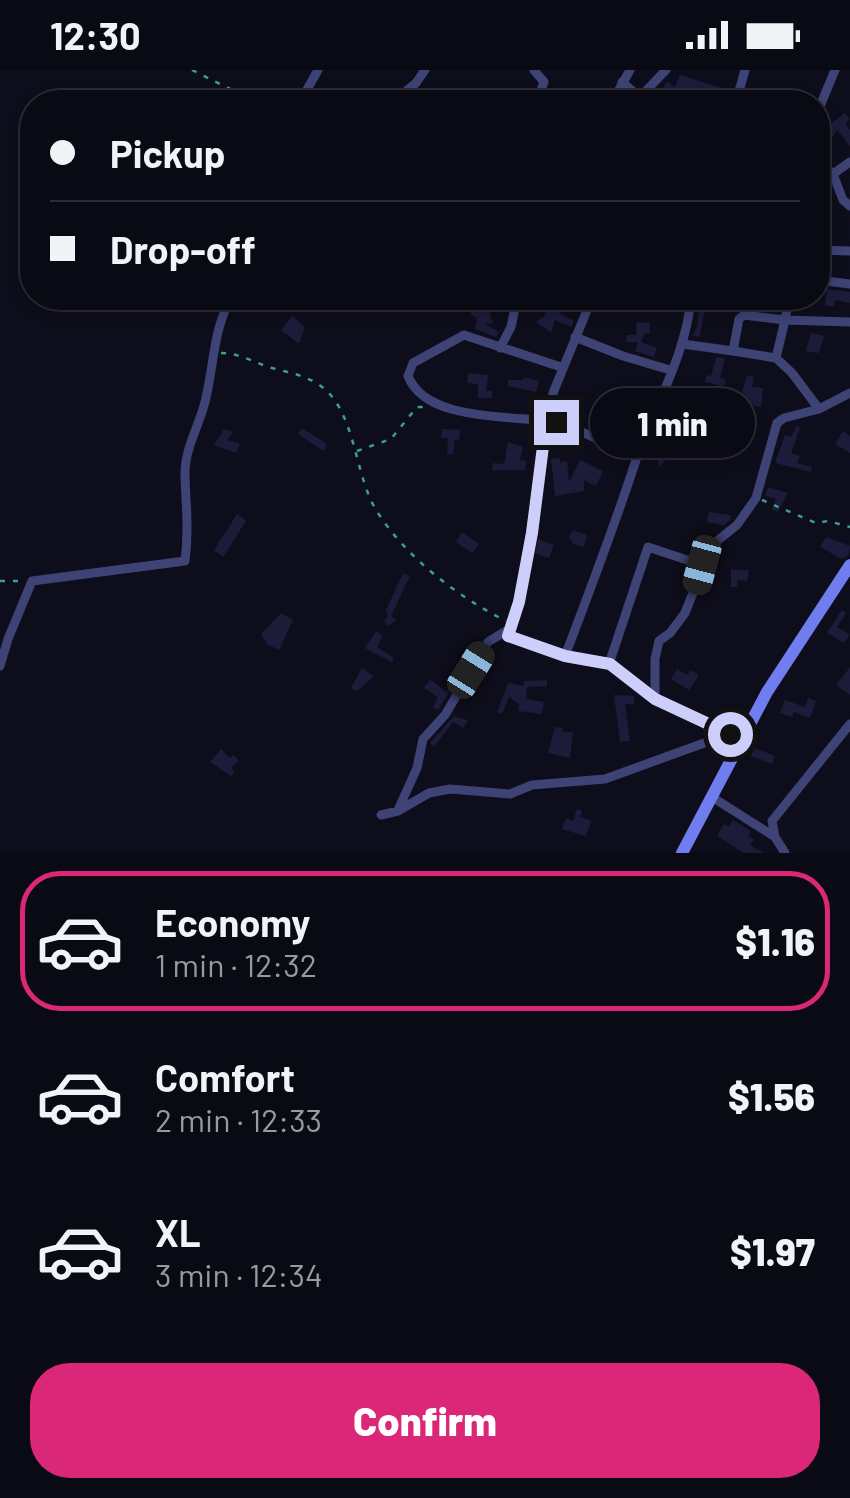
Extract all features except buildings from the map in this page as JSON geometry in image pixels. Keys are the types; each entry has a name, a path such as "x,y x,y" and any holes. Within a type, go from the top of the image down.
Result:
{"main road":[{"path":"682,853 712,797 736,738 850,564"}],"street":[{"path":"408,90 425,70"},
{"path":"618,90 630,70"},
{"path":"647,90 666,70"},
{"path":"622,82 631,90"},
{"path":"850,162 832,174 843,200 850,206"},
{"path":"0,666 32,581 185,561 190,529 185,474 188,451 205,403 220,318 225,310"},
{"path":"500,348 512,328 515,310"},
{"path":"587,310 561,367 546,423 532,533 510,627 511,638 565,656 610,664 655,699 736,738"},
{"path":"565,656 683,344 689,310"},
{"path":"776,358 787,310"},
{"path":"733,351 739,319 744,315 850,322"},
{"path":"561,367 464,335 413,364 408,376 412,388 440,405 494,418 556,422 602,440"},
{"path":"575,337 670,370"},
{"path":"683,344 776,358 820,409"},
{"path":"655,699 655,659 660,640 684,613 712,545 737,525 756,498 778,423 820,409 850,393"},
{"path":"610,664 648,547 702,565"},
{"path":"398,811 417,768 424,739 445,715 488,642 510,627"},
{"path":"775,838 772,820 850,724"},
{"path":"380,815 398,811 429,793 450,789 510,794 532,785 606,779 736,738"},
{"path":"712,797 775,838 785,853"}],"path":[{"path":"192,70 232,90"},
{"path":"214,353 234,353 249,362 320,384 348,425 372,504 404,547 510,627"},
{"path":"355,452 390,439 418,407 440,405"},
{"path":"756,498 816,523 828,521 850,527"},
{"path":"0,581 32,581"}],"route":[{"path":"556,422 546,423 532,533 508,636 565,656 610,664 655,699 730,734"}]}
